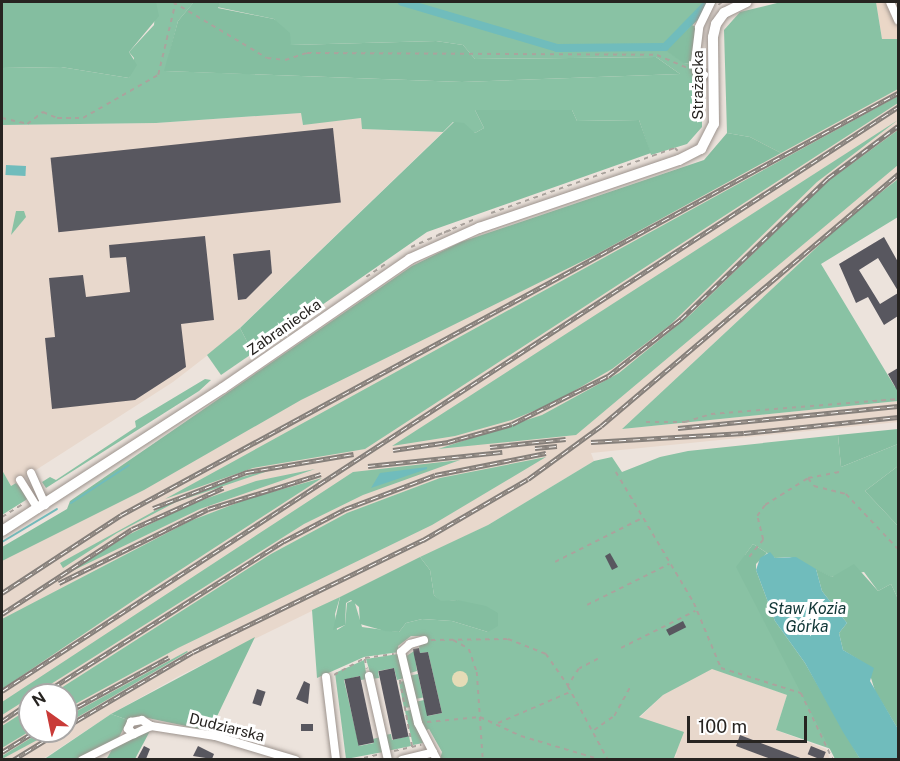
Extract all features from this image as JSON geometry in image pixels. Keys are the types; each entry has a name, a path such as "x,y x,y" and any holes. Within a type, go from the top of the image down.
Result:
{"main road":[{"name":"Strażacka","path":"603,186 692,155 709,140 714,124 713,37 724,13 747,2"},
{"name":"Zabraniecka","path":"2,531 224,388 410,259 478,228 603,186"}],"street":[{"path":"700,73 699,27 711,2"},
{"path":"890,2 898,20"},
{"path":"31,473 41,507"},
{"path":"20,480 41,507"},
{"path":"402,759 435,756 418,723 401,652 410,644 424,640"},
{"path":"369,676 387,759"},
{"path":"326,677 336,759"},
{"name":"Dudziarska","path":"134,734 128,729 133,721 215,736 295,759"},
{"path":"82,759 151,726"}],"path":[{"path":"174,2 267,58 285,60 307,54 657,55 700,73"},
{"path":"2,118 27,124 43,112 57,118 83,118 158,75 175,17 174,2"},
{"path":"722,2 713,12 727,2"},
{"path":"489,215 685,148"},
{"path":"405,253 479,218"},
{"path":"386,265 360,283 391,260"},
{"path":"646,422 685,422 711,414 898,399"},
{"path":"616,472 696,610 721,668 801,693 833,759"},
{"path":"749,557 763,540 758,516 765,505 808,477 840,472"},
{"path":"808,477 814,486 846,494 898,549"},
{"path":"555,562 643,518"},
{"path":"587,605 670,563"},
{"path":"621,648 696,610"},
{"path":"451,639 469,649 474,660 483,759"},
{"path":"424,640 508,639 546,654 568,686 608,759"},
{"path":"335,682 334,673 365,658 401,652"},
{"path":"365,658 369,676"},
{"path":"568,686 579,669 598,659"},
{"path":"408,678 398,681 414,757"},
{"path":"594,731 614,716 630,687"},
{"path":"497,723 570,692"},
{"path":"418,723 480,717 521,736 602,759"}],"shaded area":[{"path":"876,2 898,2 898,39 882,39"},
{"path":"898,56 898,179 847,219 622,429 898,401 898,422 591,453 594,461 488,525 179,676 111,714 78,736 78,683 18,683 18,743 67,743 43,759 2,760 2,553"},
{"path":"301,113 303,124 361,118 363,129 443,132 226,341 173,382 11,486 2,470 2,125 156,123"},
{"path":"712,668 787,695 776,730 826,749 830,759 674,758 677,754 639,718 663,695"}],"green space":[{"path":"2,2 156,2 159,16 129,52 137,65 129,78 61,67 2,68"},
{"path":"156,2 194,2 178,21 165,71 462,82 680,74 656,57 475,59 463,45 436,41 291,45 274,19 217,7 220,2 717,2 666,50 684,63 692,64 702,85 702,127 687,144 651,155 639,120 577,121 572,110 475,110 484,128 475,133 453,122 443,132 362,129 361,118 303,125 301,113 156,123 2,125 2,68 61,67 129,78 134,58 129,52 154,25"},
{"path":"220,2 218,8 274,19 290,33 291,45 436,41 463,45 475,59 656,57 680,74 462,82 164,71 178,21 193,3"},
{"path":"781,2 876,2 882,39 898,39 898,89 781,153 750,137 727,133 724,30 740,12"},
{"path":"692,25 696,27 692,64 683,63 665,50"},
{"path":"898,96 898,103 365,449 253,468 165,499"},
{"path":"475,110 572,110 577,121 639,120 651,153 427,232 253,353 240,328 454,122 464,123 475,133 484,128"},
{"path":"898,120 817,182 670,325 612,369 553,403 512,420 455,436 392,446"},
{"path":"898,130 898,165 576,435 438,449 542,415 619,373 690,315 827,182"},
{"path":"727,133 750,137 781,153 597,254 301,400 144,490 2,561 2,547 67,509 70,501 412,266 461,242 704,160"},
{"path":"898,179 898,217 821,264 895,387 898,385 898,401 622,429 847,219"},
{"path":"16,211 24,211 26,217 11,235"},
{"path":"240,328 253,353 221,375 207,355"},
{"path":"205,379 211,380 199,391 46,488 42,482 50,477 56,480 136,427 135,421"},
{"path":"898,429 898,444 841,467 838,435"},
{"path":"838,435 841,467 898,444 898,466 865,491 898,526 898,599 891,584 878,591 864,572 831,577 790,557 775,558 753,544 745,555 802,692 831,749 776,730 787,695 712,669 663,695 639,717 684,732 674,758 440,759 442,752 429,729 424,731 415,702 424,700 428,716 442,713 428,652 420,653 419,646 428,642 426,636 411,636 398,646 399,652 364,657 317,678 312,610 340,597 335,614 337,630 345,625 347,603 354,600 362,627 399,632 406,623 422,619 452,621 488,632 457,600 441,602 434,595 430,570 420,557 488,525 594,461 612,457 622,472 660,457 688,451"},
{"path":"546,457 432,525 178,648 78,702 78,683 69,683 271,554 347,513 440,478"},
{"path":"460,460 363,495 304,524 53,683 31,683 353,472"},
{"path":"898,466 898,526 865,491"},
{"path":"280,467 176,502 117,533 63,568 60,563 169,503 227,481"},
{"path":"315,469 200,509 66,574 128,535 191,504 256,481"},
{"path":"2,470 11,486 16,483 29,498 2,515"},
{"path":"322,478 2,689 2,619 190,521 250,498"},
{"path":"753,544 767,553 756,564 756,570 775,621 805,663 860,759 835,759 736,567"},
{"path":"420,557 430,570 434,595 441,601 457,600 486,606 498,613 498,626 488,632 452,621 422,619 406,623 399,632 385,631 360,624 359,607 351,600 346,603 345,625 333,630 340,597"},
{"path":"854,564 878,591 891,584 898,599 898,729 875,691 867,665 843,650 839,633 847,623 822,591 816,569 832,577"},
{"path":"255,637 210,731 138,716 128,720 111,714"},
{"path":"187,651 188,652 78,717 78,710"},
{"path":"414,651 417,671 410,673 405,657"},
{"path":"398,654 404,678 397,680 394,668 378,671 379,678 372,679 366,659"},
{"path":"364,660 367,679 361,680 359,676 344,680 359,746 374,743 373,739 380,737 383,752 346,759 335,673"},
{"path":"418,674 423,697 414,699 409,676"},
{"path":"405,681 411,707 404,708 399,682"},
{"path":"18,692 18,705 2,715 2,702"},
{"path":"411,710 423,743 413,745 405,711"},
{"path":"111,714 128,720 118,739 79,759 43,760 68,743 78,743 78,736"},
{"path":"18,716 18,738 2,748 2,726"},
{"path":"151,729 135,759 106,760 114,746"},
{"path":"391,734 392,740 409,736 411,746 387,751 384,735"},
{"path":"23,743 32,743 2,759 2,756"}],"sand":[{"path":"460,671 466,673 468,679 466,685 460,687 454,685 452,679 454,673"}],"water":[{"path":"6,165 26,166 25,176 5,175"},
{"path":"427,467 427,469 371,488 380,473"},
{"name":"Staw Kozia Górka","path":"770,552 775,558 796,557 816,569 822,591 847,623 839,633 843,650 874,668 870,681 898,729 898,759 860,759 843,732 805,663 775,621 756,570 760,558"}],"building":[{"path":"333,128 341,203 58,232 51,158"},
{"path":"205,236 214,320 181,324 186,367 135,400 52,409 45,338 55,337 49,278 83,275 86,297 130,292 126,257 110,258 109,245"},
{"path":"884,237 898,262 898,291 878,258 859,270 880,304 898,293 898,316 884,325 868,297 856,303 839,264"},
{"path":"270,250 272,273 246,299 238,300 233,254"},
{"path":"898,368 898,392 888,374"},
{"path":"610,553 618,567 612,570 605,556"},
{"path":"683,621 686,627 669,636 666,630"},
{"path":"419,648 420,653 428,652 442,713 427,716 413,649"},
{"path":"394,668 409,736 393,740 378,671"},
{"path":"360,676 374,743 358,746 344,679"},
{"path":"304,681 310,684 308,704 296,699"},
{"path":"257,689 266,692 261,706 252,703"},
{"path":"301,724 313,724 313,731 301,731"},
{"path":"740,735 803,759 771,759 736,746"},
{"path":"144,746 150,749 146,759 137,759"},
{"path":"198,746 214,754 212,759 193,756"},
{"path":"811,746 826,752 823,760 808,754"}],"waterway":[{"path":"402,2 557,48 665,47 705,6"},
{"path":"71,503 129,465"},
{"path":"2,542 57,509"}],"railway":[{"path":"2,593 121,515 898,93"},
{"path":"2,691 898,107"},
{"path":"393,450 448,442 512,424 608,376 681,319 828,178 898,126"},
{"path":"78,720 193,652 423,540 528,479 601,426 898,174"},
{"path":"678,428 898,406"},
{"path":"591,442 744,433 898,417"},
{"path":"490,447 566,439"},
{"path":"535,448 557,446"},
{"path":"368,466 502,452"},
{"path":"60,683 284,541 345,509 435,475 546,453"},
{"path":"153,508 247,472 353,454"},
{"path":"59,583 208,509 321,474"},
{"path":"2,614 132,529 223,488"},
{"path":"78,706 169,657"},
{"path":"2,721 18,710"},
{"path":"2,752 18,742"},
{"path":"13,760 41,743"}]}
